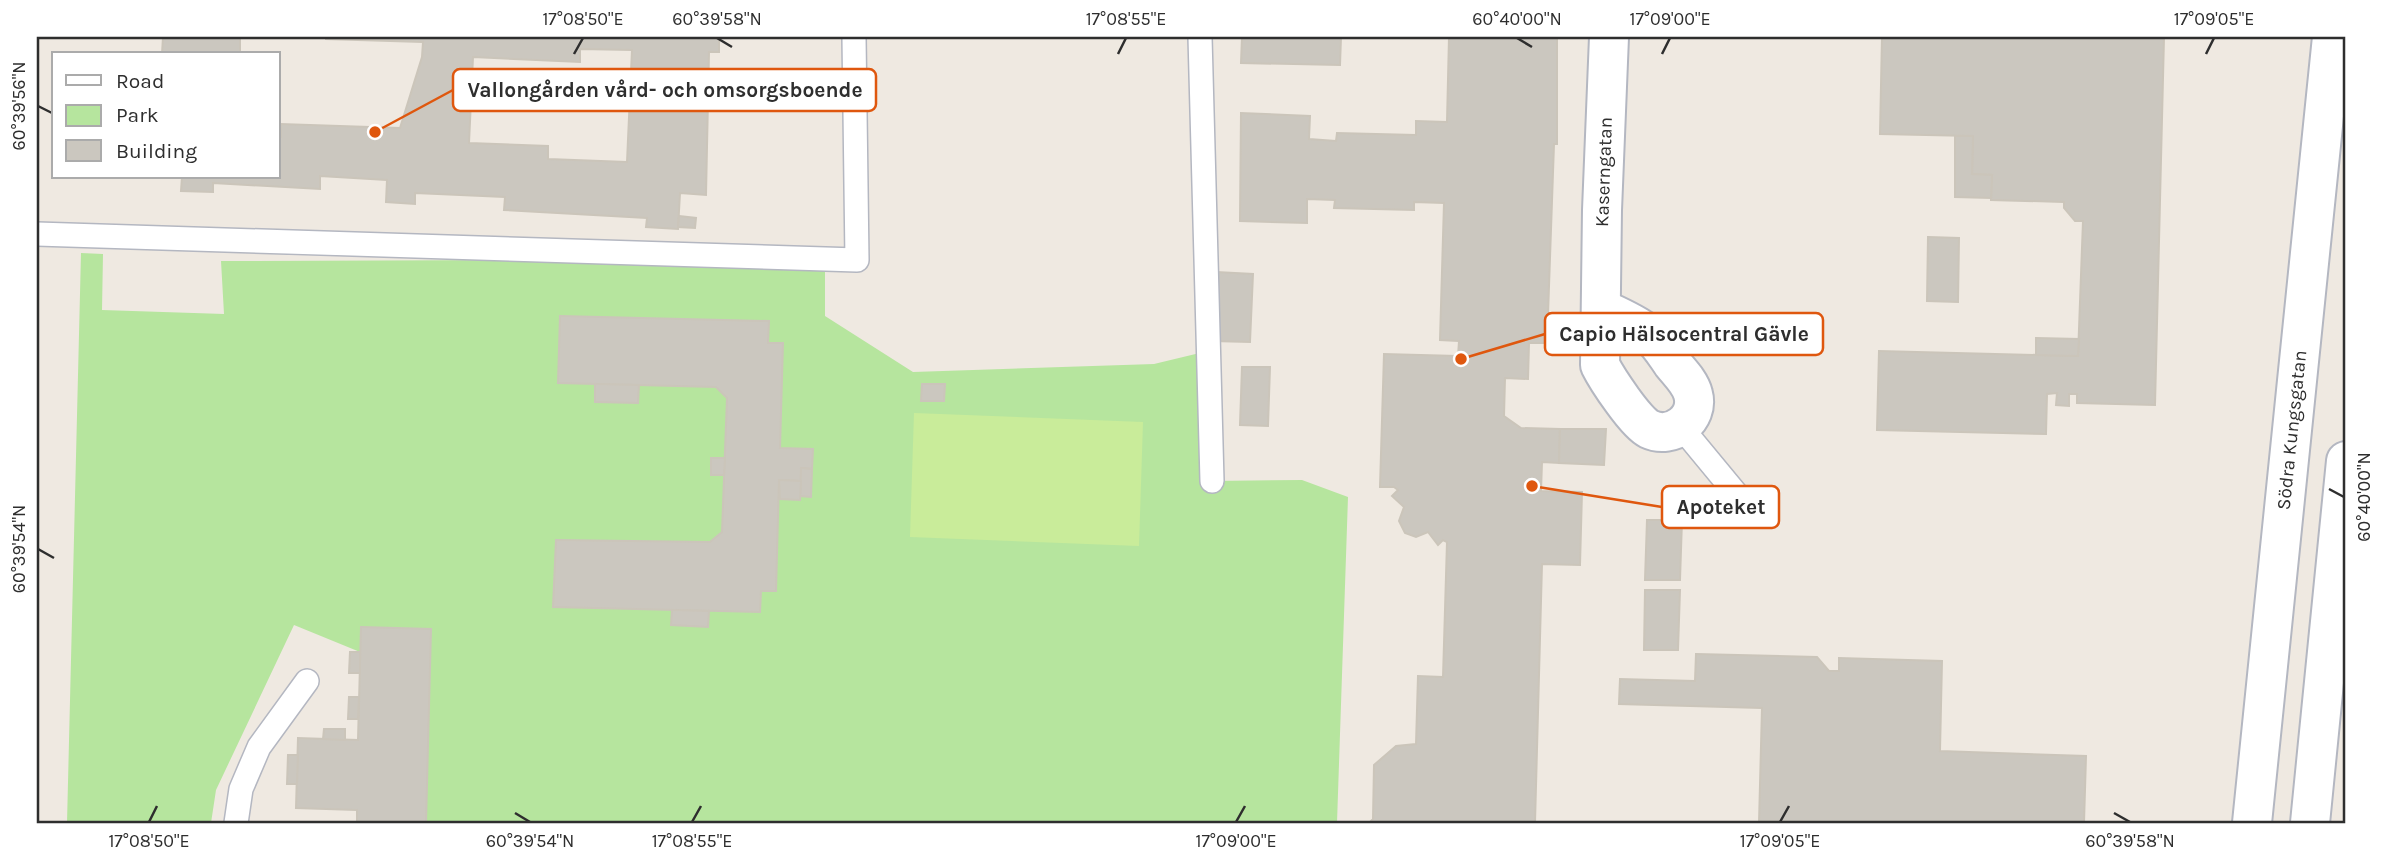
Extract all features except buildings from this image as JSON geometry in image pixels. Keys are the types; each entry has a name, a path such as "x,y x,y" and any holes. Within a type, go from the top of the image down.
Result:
{"main road":[{"name":"Kaserngatan","path":"1609,37 1602,210 1600,365 1647,428 1658,432 1671,432 1681,427"},
{"name":"Södra Kungsgatan","path":"2252,823 2332,37"},
{"path":"1601,308 1647,332 1656,340 1688,384 1694,407 1681,427"},
{"path":"2309,823 2346,461"}],"lane":[{"path":"37,234 857,260 854,37"},
{"path":"1200,37 1212,481"},
{"path":"1681,427 1748,508"},
{"path":"236,823 241,789 259,747 307,681"}],"green space":[{"path":"81,253 103,254 102,310 224,314 221,261 825,259 825,316 913,372 1154,364 1208,351 1212,481 1302,480 1348,497 1337,823 426,823 431,630 361,627 360,652 294,625 216,790 211,823 67,823"},
{"path":"914,413 1143,422 1139,546 910,537"}],"place":[{"name":"Vallongården vård- och omsorgsboende","path":"375,132"},
{"name":"Capio Hälsocentral Gävle","path":"1461,359"},
{"name":"Apoteket","path":"1532,486"}]}
